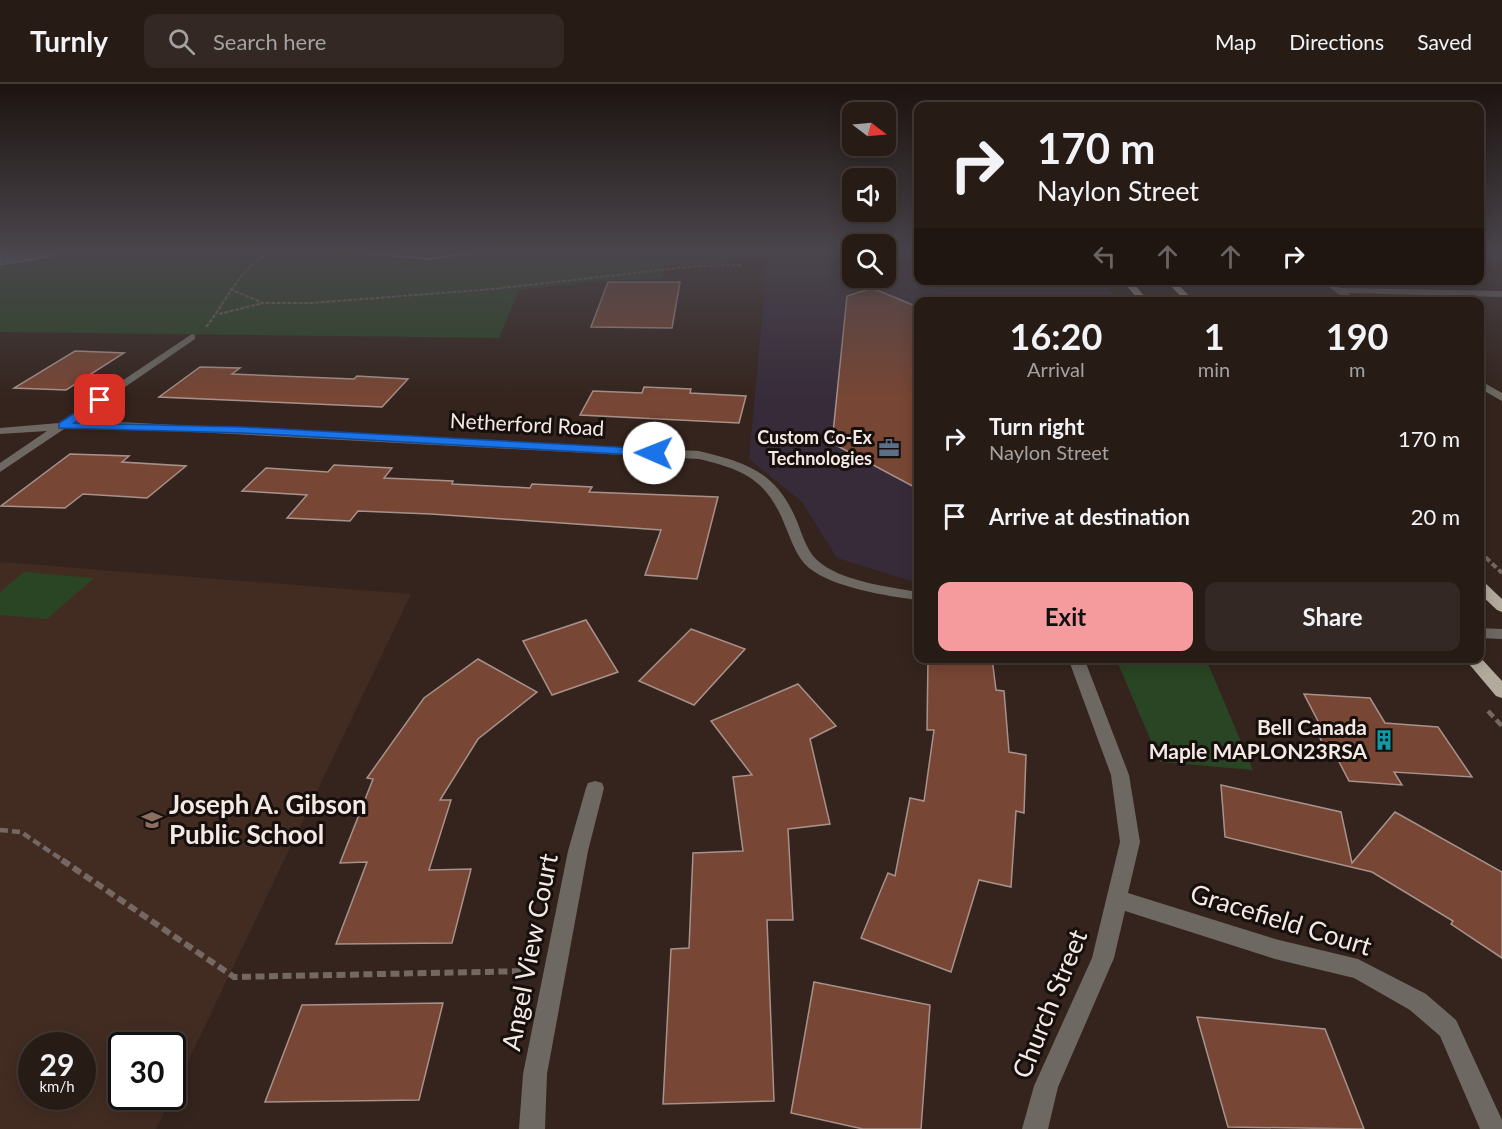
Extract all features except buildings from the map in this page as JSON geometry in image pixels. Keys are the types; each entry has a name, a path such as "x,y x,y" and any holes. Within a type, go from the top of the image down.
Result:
{"main road":[{"path":"1484,590 1502,608"},
{"path":"1476,663 1502,692"}],"street":[{"path":"0,468 192,338"},
{"path":"1484,386 1502,398"},
{"name":"Netherford Road","path":"0,431 63,426 243,430 699,455 755,471 782,503 807,559 821,569 861,585 914,596"},
{"path":"1484,633 1502,634"},
{"name":"Church Street","path":"1035,1129 1046,1086 1103,958 1130,842 1127,809 1120,775 1078,663"},
{"name":"Angel View Court","path":"532,1129 535,1074 555,981 578,851 595,788"},
{"name":"Gracefield Court","path":"1117,899 1275,949 1358,969 1419,1002 1448,1028 1493,1129"}],"path":[{"path":"192,338 205,329 219,314 225,301"},
{"path":"258,301 263,303"},
{"path":"219,314 263,303 340,301"},
{"path":"1484,556 1502,573"},
{"path":"0,830 21,832 234,977 523,970 555,981"}],"shaded area":[{"path":"764,301 914,301 914,581 837,558 802,502 749,459"},
{"name":"Joseph A. Gibson Public School","path":"0,562 411,594 186,1066 186,1032 108,1032 108,1110 165,1110 156,1129 0,1129"}],"green space":[{"path":"0,301 515,301 499,338 0,332"},
{"path":"24,572 94,578 47,619 0,615 0,592"},
{"path":"1118,663 1208,663 1253,770 1160,762"}],"place":[{"name":"Custom Co-Ex Technologies","path":"889,448"},
{"name":"Bell Canada Maple MAPLON23RSA","path":"1384,740"},
{"name":"Joseph A. Gibson Public School","path":"152,820"}],"route":[{"path":"100,400 63,426 118,425 243,430 654,453"}]}
